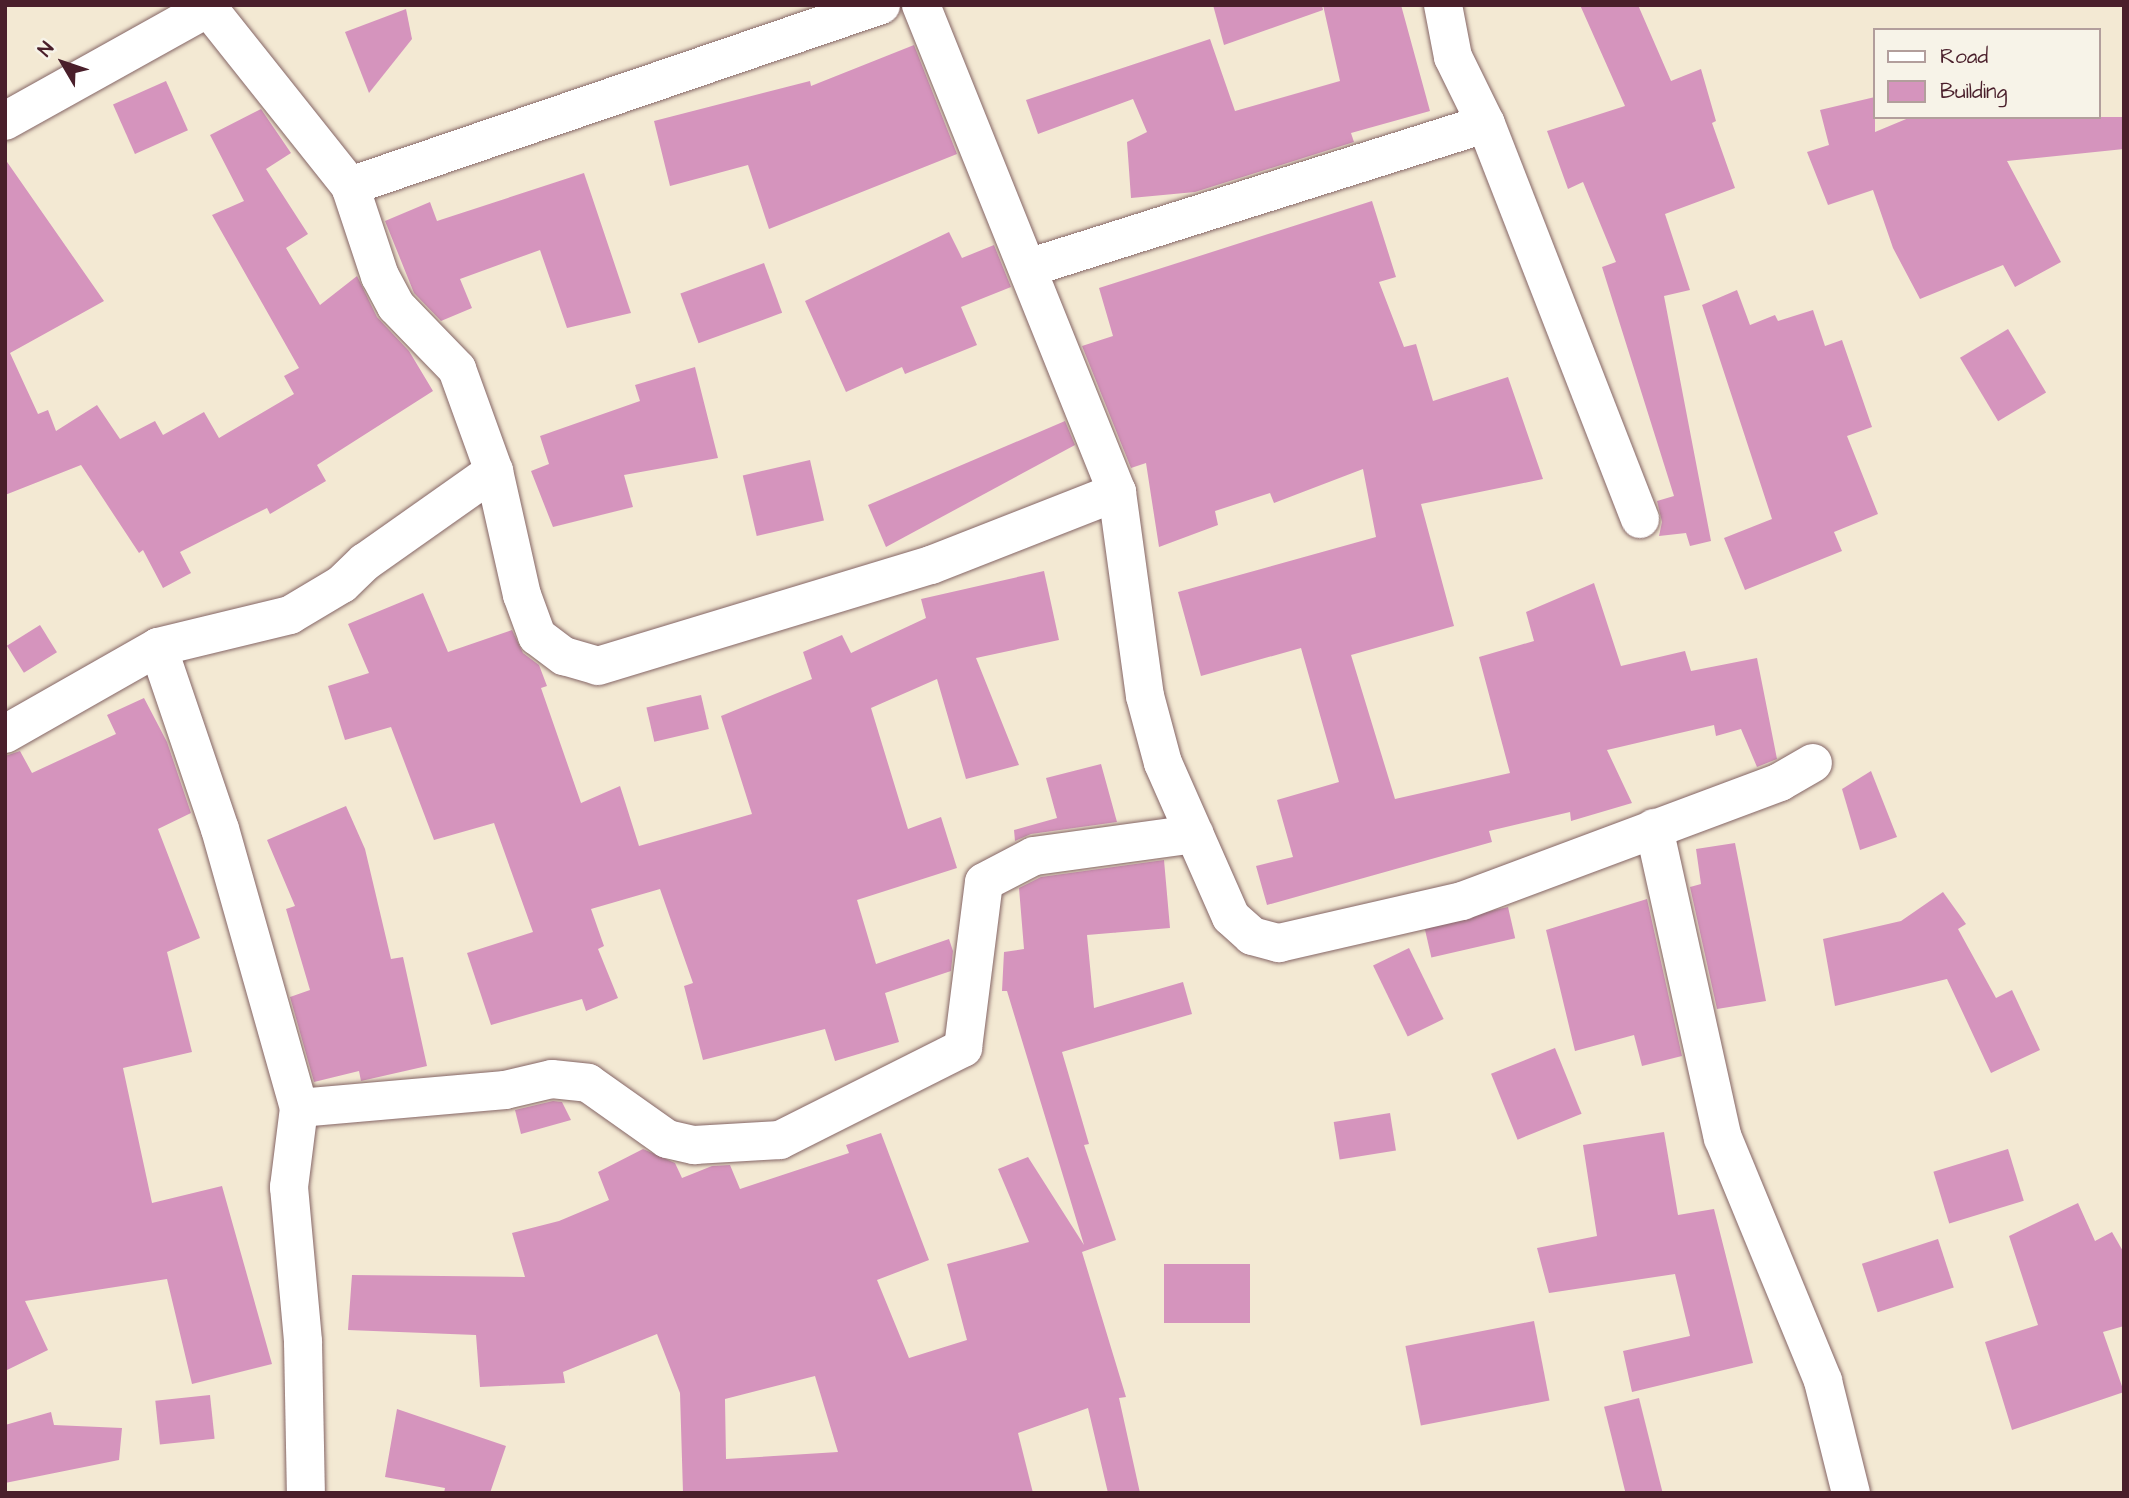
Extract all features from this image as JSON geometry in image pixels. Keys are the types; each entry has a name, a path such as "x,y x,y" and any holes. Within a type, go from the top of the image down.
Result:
{"street":[{"path":"350,186 881,5"},
{"path":"921,5 1117,492 1145,696 1163,762 1231,917 1252,936 1279,943 1462,901 1780,782 1812,763"},
{"path":"1443,5 1453,57 1486,124 1640,519"},
{"path":"5,121 207,7 350,186 380,276 396,306 457,369 494,471 522,596 537,636 564,656 598,666 931,565 1117,492"},
{"path":"1028,268 1486,124"},
{"path":"5,734 158,646 290,614 342,584 365,562 494,471"},
{"path":"158,646 220,829 299,1108 289,1187 303,1342 306,1493"},
{"path":"1654,828 1723,1138 1823,1381 1851,1493"},
{"path":"299,1108 505,1090 552,1079 588,1083 667,1139 694,1145 780,1140 963,1048 984,882 1034,856 1194,834"}],"building":[{"path":"1213,5 1322,5 1323,10 1224,45"},
{"path":"1323,5 1401,5 1430,111 1351,133 1354,142 1195,192 1131,198 1127,142 1147,132 1133,99 1038,134 1026,100 1210,39 1235,111 1340,81"},
{"path":"1580,5 1638,5 1671,81 1701,69 1716,121 1712,123 1735,188 1665,214 1690,290 1664,296 1711,541 1690,546 1686,533 1659,536 1662,522 1657,501 1674,496 1602,267 1616,262 1583,182 1568,189 1547,131 1625,106"},
{"path":"406,9 412,39 369,93 345,32"},
{"path":"914,45 957,154 769,229 748,165 670,186 654,121 810,81 811,86"},
{"path":"166,81 188,130 135,154 113,105"},
{"path":"1874,97 1875,132 1906,119 2124,117 2124,149 2007,161 2061,262 2015,287 2003,265 1920,299 1893,248 1873,190 1828,205 1807,152 1829,145 1820,110"},
{"path":"261,109 291,153 266,169 308,234 286,248 320,305 357,276 377,317 409,351 433,391 317,465 326,481 270,514 267,508 180,552 191,573 163,588 143,550 139,553 81,465 5,495 5,159 104,301 10,353 38,414 48,410 56,431 97,405 120,439 155,421 163,435 204,412 219,438 294,394 284,376 299,368 212,215 244,201 210,135"},
{"path":"584,173 631,313 567,328 540,250 460,279 472,308 441,321 414,293 385,221 430,202 437,221"},
{"path":"1372,201 1396,277 1379,282 1404,347 1416,344 1433,401 1508,377 1543,479 1421,504 1454,626 1351,655 1395,799 1510,773 1479,657 1534,641 1526,612 1594,583 1621,666 1685,651 1691,671 1757,658 1777,759 1757,767 1741,729 1716,736 1714,725 1607,750 1632,803 1571,821 1570,812 1489,831 1492,842 1267,905 1256,866 1293,857 1277,800 1339,782 1301,648 1201,676 1178,592 1376,537 1363,469 1274,503 1270,493 1215,511 1218,525 1159,547 1146,463 1131,468 1082,346 1113,336 1099,288"},
{"path":"949,232 962,258 994,245 1011,287 961,307 977,345 905,374 902,367 846,392 805,301"},
{"path":"764,263 782,313 698,343 680,293"},
{"path":"1737,290 1750,325 1775,315 1778,321 1813,310 1825,346 1842,340 1872,427 1847,436 1878,514 1834,532 1842,551 1745,590 1724,538 1772,519 1702,305"},
{"path":"2008,329 2046,392 1998,421 1960,358"},
{"path":"695,367 718,458 624,475 633,507 553,527 531,471 549,464 540,436 640,401 635,385"},
{"path":"1065,421 1075,445 886,547 868,505"},
{"path":"810,460 824,520 757,536 743,476"},
{"path":"1044,571 1059,640 976,658 1019,765 966,779 937,679 871,708 908,829 941,817 957,868 857,900 876,964 949,939 953,951 951,971 885,993 899,1042 835,1061 825,1029 703,1060 684,986 693,983 660,889 591,909 604,946 598,949 618,998 586,1011 582,999 491,1025 467,953 533,932 494,823 434,840 391,727 345,740 328,686 369,673 348,624 423,593 448,652 512,630 523,653 539,665 547,686 541,688 581,803 620,786 639,846 752,814 721,716 812,679 803,652 842,635 851,653 926,618 921,599"},
{"path":"40,625 57,652 24,673 7,646"},
{"path":"701,695 709,729 654,742 646,708"},
{"path":"144,698 167,742 191,813 158,829 200,938 167,952 192,1052 123,1068 152,1203 222,1186 272,1364 192,1384 167,1279 25,1301 48,1350 5,1371 5,756 20,751 32,773 116,734 107,715"},
{"path":"1101,764 1117,822 1031,834 1015,841 1014,830 1057,818 1046,778"},
{"path":"1871,771 1897,837 1860,850 1842,789"},
{"path":"346,806 365,849 391,959 403,957 427,1066 361,1081 359,1071 314,1082 290,997 310,990 286,909 295,906 267,840"},
{"path":"1735,843 1766,1001 1717,1009 1690,887 1701,884 1696,849"},
{"path":"1164,860 1170,928 1087,935 1094,1008 1183,982 1192,1014 1062,1052 1089,1144 1084,1145 1116,1240 1082,1252 1126,1397 1119,1398 1140,1493 1108,1493 1088,1408 1018,1433 1033,1493 683,1493 680,1393 657,1334 563,1372 565,1383 480,1387 476,1335 348,1330 352,1275 525,1277 512,1233 559,1221 609,1200 598,1172 643,1149 675,1163 682,1178 712,1166 730,1165 740,1189 849,1153 846,1145 881,1133 929,1260 877,1280 909,1358 967,1340 947,1264 1029,1242 998,1169 1028,1157 1084,1245 1007,991 1002,991 1004,952 1024,949 1019,888 1041,877","holes":["815,1376 838,1452 726,1459 725,1399"]},
{"path":"1943,892 1966,924 1958,929 1996,998 2012,990 2040,1050 1991,1073 1947,979 1835,1006 1823,939 1901,921"},
{"path":"1647,899 1682,1056 1642,1066 1634,1035 1575,1051 1546,930"},
{"path":"1508,907 1515,938 1431,958 1424,926"},
{"path":"1409,948 1444,1019 1408,1037 1373,966"},
{"path":"1555,1048 1582,1114 1518,1140 1491,1074"},
{"path":"553,1101 562,1102 571,1120 521,1134 515,1110"},
{"path":"1390,1113 1396,1151 1340,1159 1334,1122"},
{"path":"1664,1132 1678,1215 1714,1209 1753,1363 1632,1392 1623,1351 1690,1336 1675,1274 1549,1293 1537,1248 1597,1236 1583,1145"},
{"path":"2008,1149 2024,1201 1949,1223 1933,1172"},
{"path":"2078,1203 2095,1241 2112,1232 2124,1253 2124,1326 2103,1332 2124,1392 2012,1430 1985,1342 2038,1325 2009,1236"},
{"path":"1938,1239 1954,1288 1878,1312 1862,1264"},
{"path":"1164,1264 1250,1264 1250,1323 1164,1323"},
{"path":"1534,1321 1549,1401 1421,1426 1405,1346"},
{"path":"210,1395 215,1439 160,1445 155,1401"},
{"path":"1639,1398 1663,1493 1626,1493 1604,1407"},
{"path":"397,1409 506,1446 490,1493 444,1493 445,1488 385,1477"},
{"path":"51,1412 54,1425 122,1428 119,1460 5,1483 5,1425"}]}
